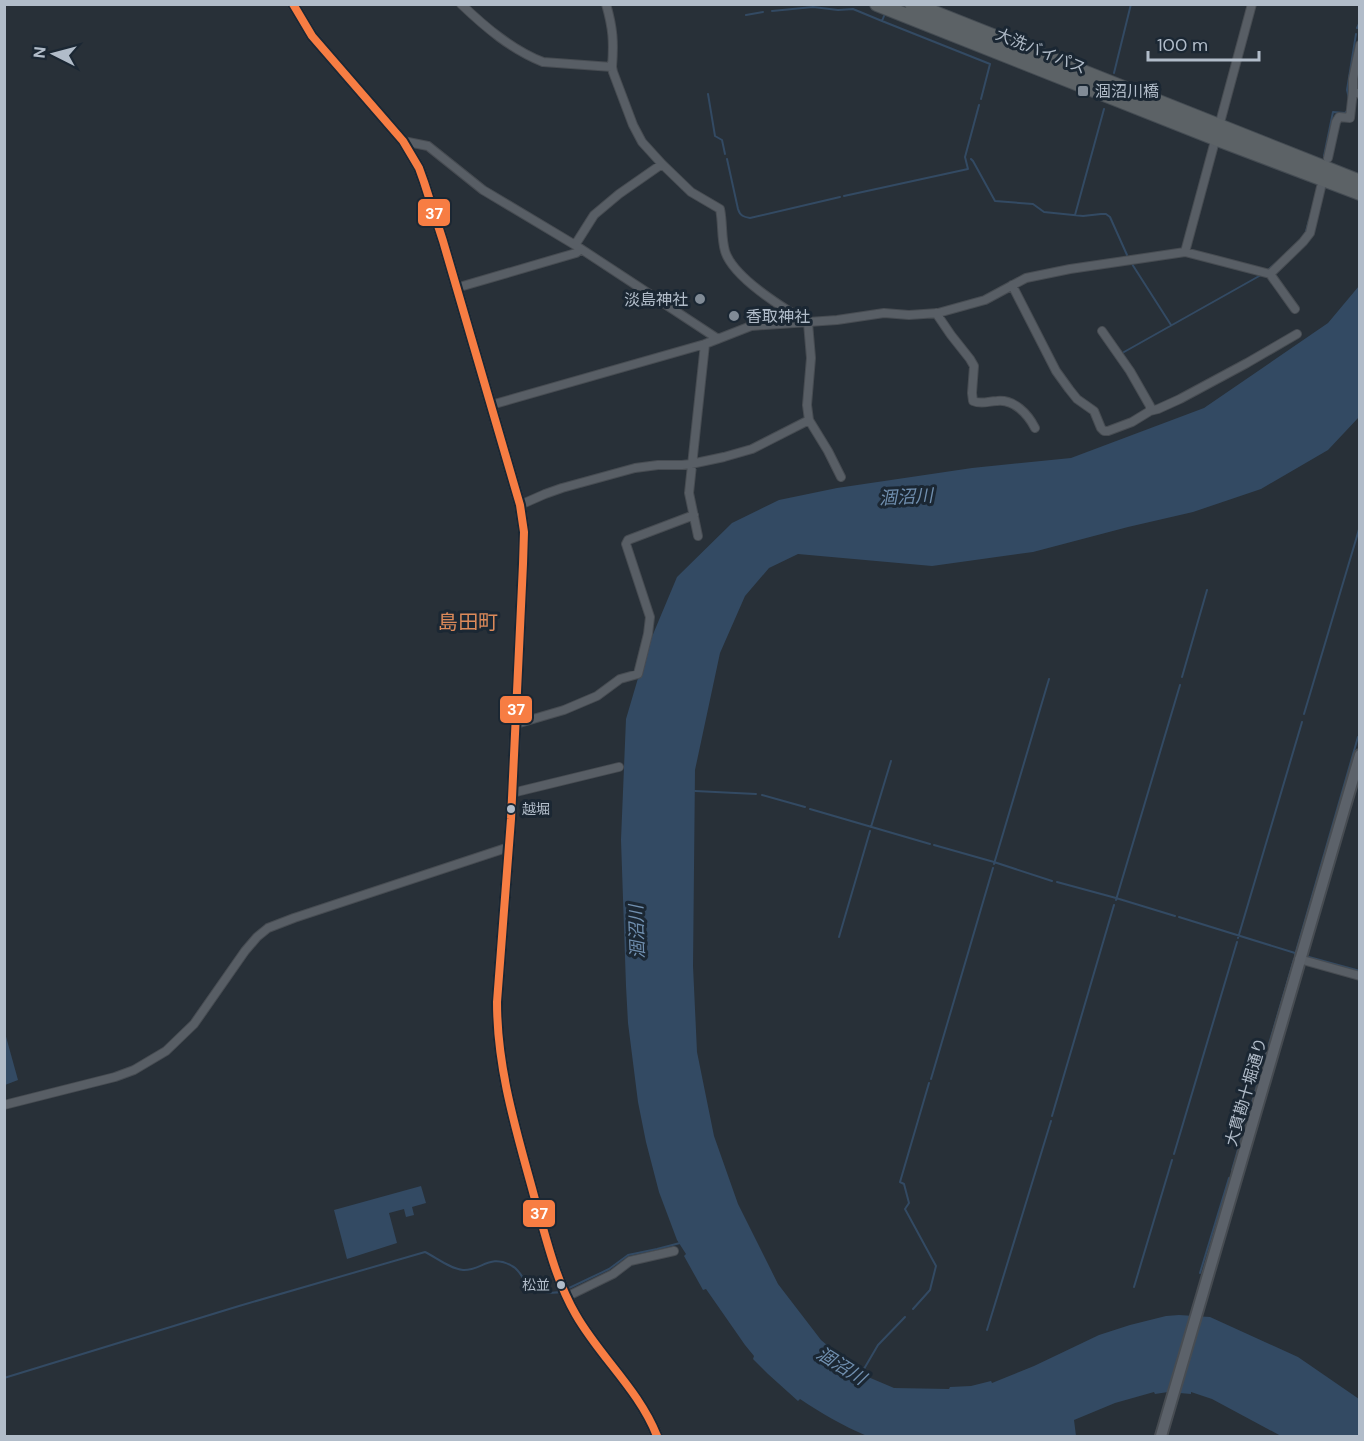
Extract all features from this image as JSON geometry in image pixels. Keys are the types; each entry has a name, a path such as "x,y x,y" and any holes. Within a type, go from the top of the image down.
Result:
{"highway":[{"name":"大洗バイパス","path":"877,4 1217,132 1359,182"},
{"name":"大洗バイパス","path":"912,4 1198,118 1217,132 1359,193"}],"main road":[{"name":"大貫勘十堀通り","path":"1161,1437 1359,755"}],"street":[{"path":"293,4 312,36 403,141 412,155 424,182 520,505 524,546 516,724 497,1002 502,1072 512,1118 547,1244 566,1297 580,1323 637,1398 657,1437"},
{"path":"461,4 508,43 543,62 612,67"},
{"path":"606,4 613,34 612,67 633,125 642,142 691,192 720,209 726,253 743,277 771,299 808,322"},
{"path":"1185,252 1252,4"},
{"path":"1328,158 1336,122 1339,117 1350,118 1356,92 1353,79 1359,45"},
{"path":"403,141 428,146 483,190 578,247 718,339"},
{"path":"456,288 576,253 594,215 662,164"},
{"path":"1270,274 1303,243 1310,233 1322,188"},
{"path":"491,405 705,344 751,326 837,320 884,313 909,315 936,313 985,300 1026,278 1185,252 1270,274 1295,309"},
{"path":"1012,285 1056,371 1068,390 1094,411 1104,431 1132,422 1150,411 1180,399 1297,334"},
{"path":"936,313 974,366 973,401 983,404 1006,401 1025,412 1035,428"},
{"path":"808,322 811,358 807,405 809,420 841,477"},
{"path":"1102,331 1130,371 1150,406 1150,411"},
{"path":"698,536 689,493 705,344"},
{"path":"520,505 562,488 636,468 691,464 752,449 809,420"},
{"path":"516,724 564,710 597,696 620,679 638,674 650,617 626,544 628,540 694,515"},
{"path":"512,793 619,767"},
{"path":"4,1105 115,1077 134,1070 166,1051 194,1024 245,951 268,928 509,847"},
{"path":"1299,959 1359,976"},
{"path":"566,1297 613,1274 630,1261 674,1251"}],"water":[{"name":"涸沼川","path":"1359,286 1359,417 1328,450 1261,489 1193,512 1033,552 932,566 798,554 769,568 745,596 720,653 695,770 693,966 697,1052 714,1136 738,1204 778,1284 821,1340 861,1374 894,1388 949,1389 991,1381 992,1383 1099,1335 1130,1325 1166,1316 1210,1317 1298,1357 1359,1399 1359,1436 1281,1436 1212,1399 1191,1392 1191,1394 1168,1392 1155,1394 1154,1392 1115,1403 1074,1420 1076,1436 867,1436 832,1419 800,1399 798,1401 753,1359 754,1356 706,1289 703,1290 684,1256 686,1254 677,1240 659,1192 646,1142 638,1102 628,1023 626,986 621,840 626,719 646,651 677,577 732,523 779,500 837,488 972,468 1071,458 1204,408 1328,323"},
{"path":"5,1033 18,1080 4,1085"},
{"path":"421,1186 426,1203 412,1207 414,1215 406,1217 404,1209 389,1213 397,1243 347,1259 334,1210"}],"waterway":[{"path":"1114,73 1131,4"},
{"path":"772,11 813,7 853,9 882,21 884,16"},
{"path":"746,15 763,12"},
{"path":"882,21 990,64 981,99"},
{"path":"1357,28 1360,22"},
{"path":"1349,98 1347,90 1356,34"},
{"path":"708,94 715,136 722,140 725,154"},
{"path":"844,196 968,169 965,157 979,105"},
{"path":"1075,215 1104,109"},
{"path":"1324,156 1333,112 1345,113 1348,110"},
{"path":"727,159 738,209 744,217 750,218 840,197"},
{"path":"971,159 995,201 1033,204 1044,212 1083,216 1106,214 1110,217 1127,255"},
{"path":"1305,235 1309,220"},
{"path":"1268,270 1277,262"},
{"path":"1132,264 1171,325"},
{"path":"1124,352 1261,275"},
{"path":"1304,714 1360,526"},
{"path":"1182,677 1207,590"},
{"path":"994,864 1049,679"},
{"path":"1116,900 1180,685"},
{"path":"1238,938 1302,722"},
{"path":"1295,955 1358,737"},
{"path":"871,827 891,761"},
{"path":"695,791 756,794"},
{"path":"762,795 805,807"},
{"path":"810,809 930,844"},
{"path":"839,937 870,831"},
{"path":"934,845 1052,881"},
{"path":"931,1079 993,868"},
{"path":"1057,882 1175,916"},
{"path":"1052,1116 1114,905"},
{"path":"1179,917 1295,953"},
{"path":"1174,1154 1237,942"},
{"path":"1309,957 1360,971"},
{"path":"1232,1170 1294,959"},
{"path":"913,1309 930,1290 936,1266 905,1209 909,1203 904,1184 900,1182 929,1083"},
{"path":"987,1330 1051,1121"},
{"path":"1134,1287 1172,1160"},
{"path":"1200,1273 1229,1178"},
{"path":"567,1289 609,1269 628,1255 680,1243"},
{"path":"4,1378 425,1252 448,1265 463,1270 492,1262 504,1262 517,1269 534,1289 549,1293 562,1291"},
{"name":"涸沼川","path":"861,1374 878,1345 905,1317"}],"transit line":[{"name":"37","path":"293,4 312,36 403,141 419,168 443,241 520,505 524,532 523,564 511,819 497,1002 501,1054 522,1153 557,1275 576,1315 630,1389 657,1436"}],"place":[{"name":"涸沼川橋","path":"1083,91"},
{"name":"淡島神社","path":"700,299"},
{"name":"香取神社","path":"734,316"},
{"name":"越堀","path":"511,809"},
{"name":"松並","path":"561,1285"}],"district":[{"name":"島田町","path":"468,622"}]}
